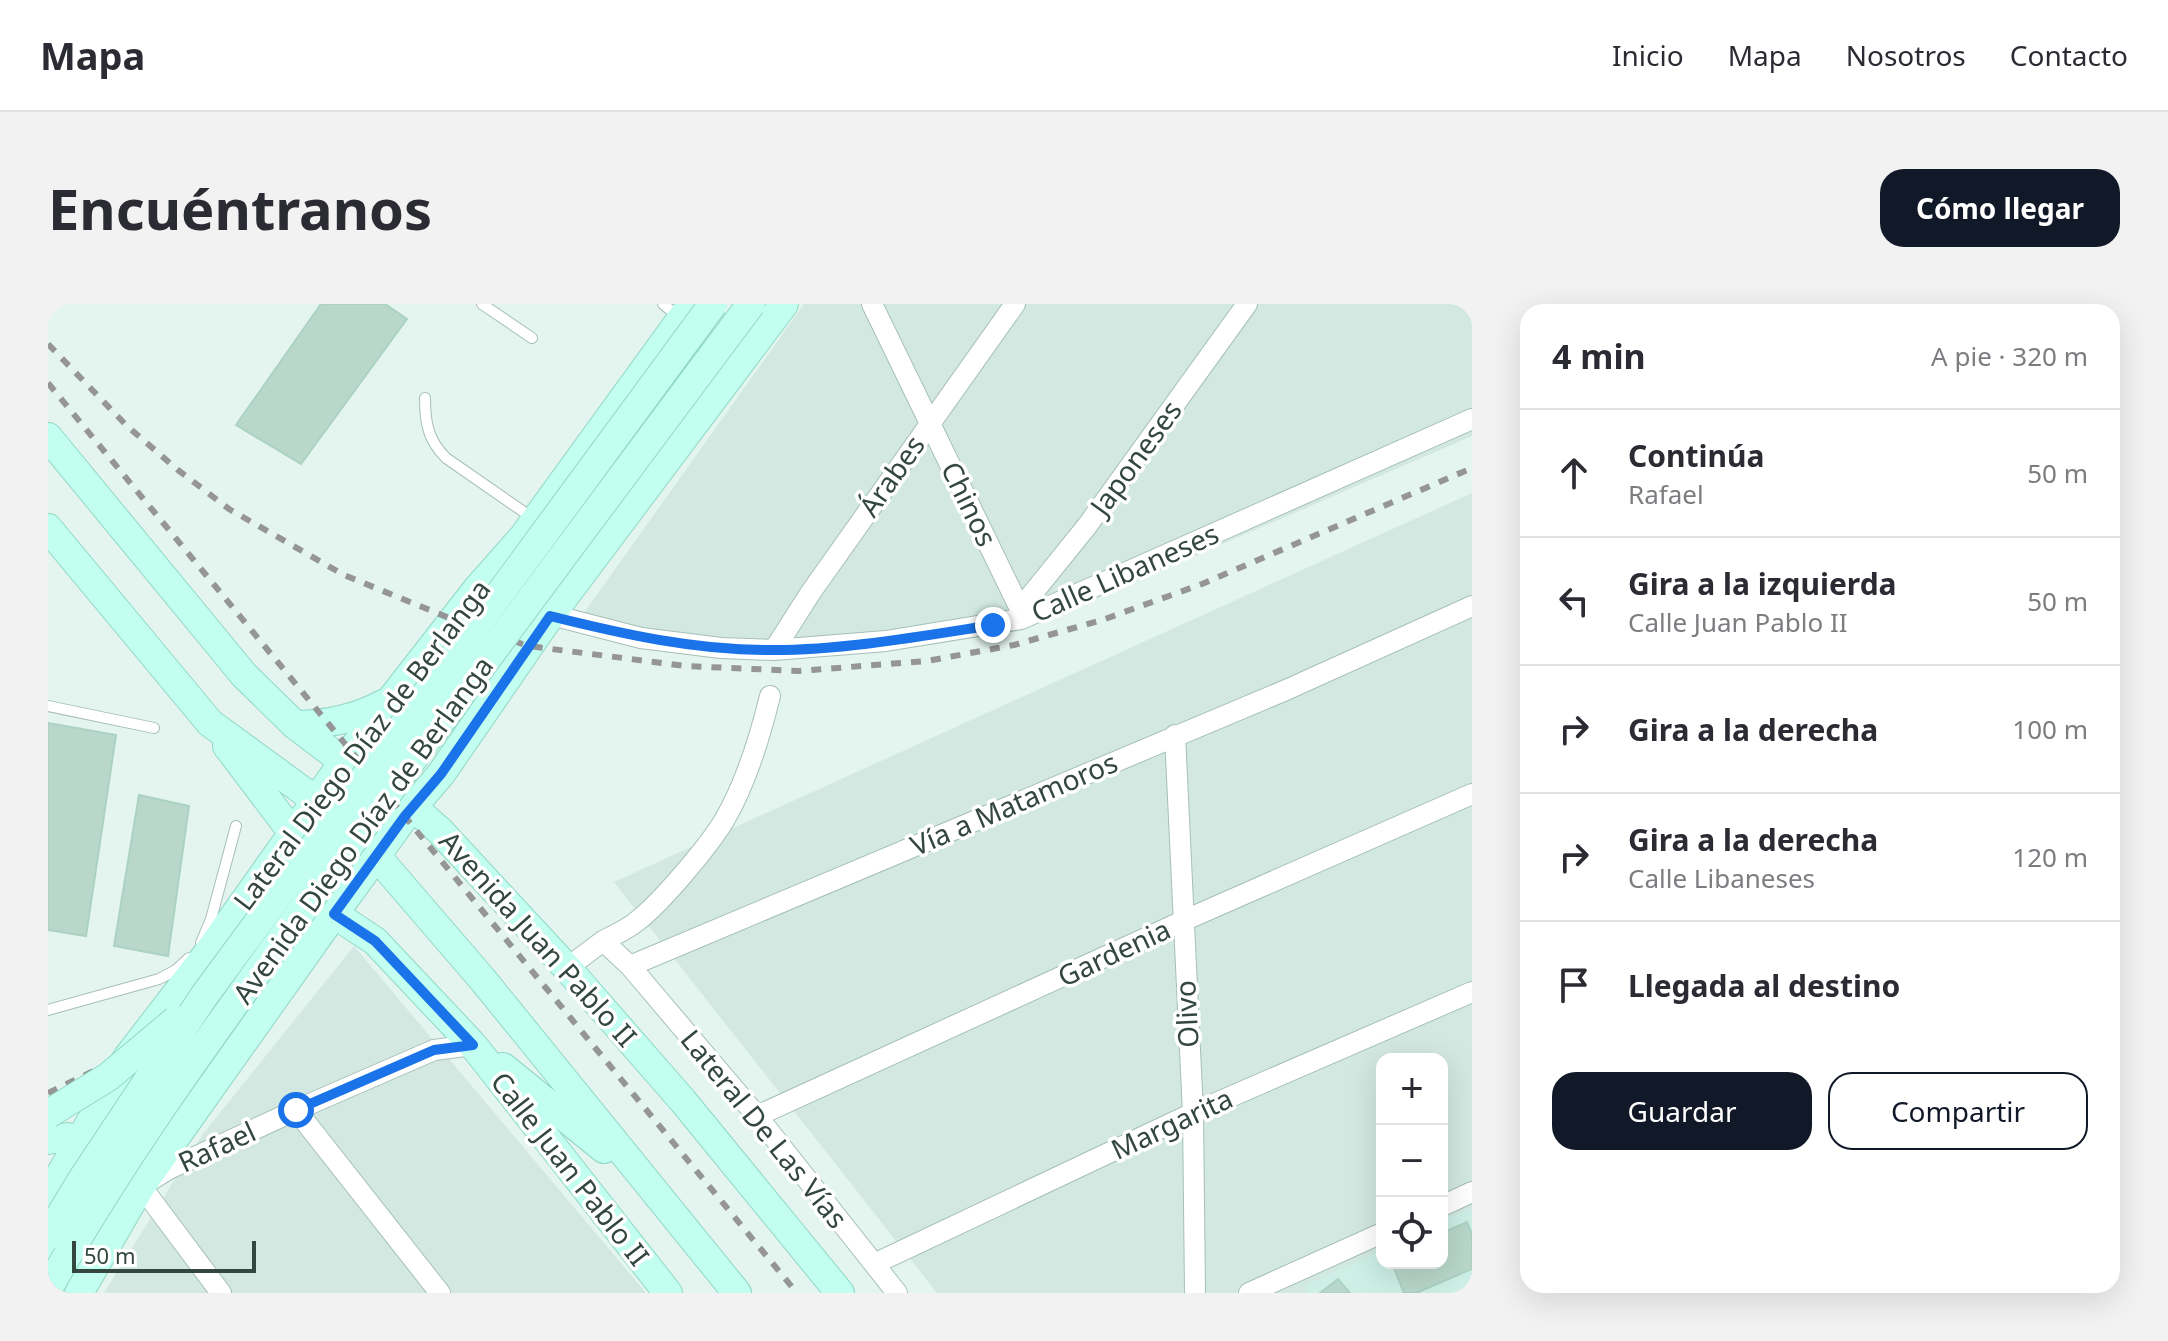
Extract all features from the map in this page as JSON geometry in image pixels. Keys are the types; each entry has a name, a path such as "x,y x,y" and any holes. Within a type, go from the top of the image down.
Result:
{"main road":[{"name":"Avenida Diego Díaz de Berlanga","path":"48,1236 204,996 713,304"},
{"name":"Avenida Diego Díaz de Berlanga","path":"48,1289 103,1194 158,1109 365,823 751,304"},
{"path":"81,1289 141,1186 205,1096 259,991 334,914 441,774 550,616 784,304"},
{"name":"Lateral Diego Díaz de Berlanga","path":"49,1194 127,1058 207,954 345,760 477,589 529,528 679,309"},
{"name":"Avenida Juan Pablo II","path":"48,437 244,675 295,725 385,793 413,807 440,831 567,968 683,1101 840,1293"},
{"path":"48,528 210,723 292,832"},
{"path":"529,528 520,559 521,570 525,579 536,587 552,589 564,585 590,565"},
{"path":"295,725 348,720 392,699"},
{"path":"378,855 392,699"},
{"path":"210,723 316,799 378,855 737,1293"},
{"path":"440,831 441,774"},
{"name":"Calle Juan Pablo II","path":"334,914 375,941 473,1045 668,1293"},
{"path":"48,1132 204,996"},
{"path":"473,1045 535,1091 596,1144 630,1163"},
{"path":"127,1058 173,1076 205,1096"},
{"path":"48,1132 81,1139 114,1153 133,1172 141,1186"},
{"path":"81,1139 88,1166 97,1176 110,1182 141,1186"},
{"path":"49,1194 110,1182"},
{"path":"48,1250 62,1255 73,1264 81,1289"}],"street":[{"name":"Chinos","path":"872,304 1021,614"},
{"name":"Árabes","path":"774,650 929,422 1015,304"},
{"name":"Japoneses","path":"1021,614 1247,304"},
{"name":"Calle Libaneses","path":"477,589 550,616 641,638 721,648 774,650 886,641 1021,614 1472,419"},
{"name":"Vía a Matamoros","path":"630,966 1286,690 1472,606"},
{"path":"567,968 603,941 629,927 646,912 725,819 744,778 770,696"},
{"name":"Olivo","path":"1175,735 1193,1113 1195,1293"},
{"name":"Gardenia","path":"757,1116 1183,921 1472,794"},
{"path":"603,941 630,966"},
{"name":"Lateral De Las Vías","path":"630,966 757,1116 897,1293"},
{"name":"Margarita","path":"874,1264 1193,1113 1472,992"},
{"name":"Rafael","path":"141,1186 169,1169 296,1110 434,1050 473,1045"},
{"path":"296,1110 440,1293"},
{"path":"141,1186 221,1293"},
{"path":"1448,1203 1472,1192"},
{"path":"1249,1293 1376,1236"}],"lane":[{"path":"482,304 532,338"},
{"path":"425,398 425,422 436,448 529,528"},
{"path":"48,706 154,728"},
{"path":"48,1010 159,979 188,959 202,942 211,919 236,826"},
{"path":"268,865 334,914"},
{"path":"201,1045 259,991 307,894 320,876"},
{"path":"207,954 259,991"}],"shaded area":[{"path":"804,304 1472,304 1472,436 1024,630 769,660 576,624"},
{"path":"1472,493 1472,1293 937,1293 614,882"},
{"path":"354,946 646,1293 104,1293 203,1134"},
{"path":"1472,1207 1472,1293 1307,1293 1305,1286 1376,1252 1376,1269 1448,1269 1448,1218"}],"building":[{"path":"321,304 385,304 407,319 301,464 236,425"},
{"path":"48,723 116,735 86,936 48,930"},
{"path":"139,795 189,806 168,956 114,946"},
{"path":"1467,1222 1472,1234 1472,1269 1416,1293 1404,1293 1394,1269 1448,1269 1448,1230"},
{"path":"1338,1279 1350,1293 1320,1293"}],"railway":[{"path":"48,344 127,426 178,470 229,509 344,575 528,646 686,666 798,671 927,661 1014,645 1105,619 1202,584 1472,468"},
{"path":"48,383 797,1293"},
{"path":"48,1093 139,1049"}],"route":[{"path":"296,1110 434,1050 473,1045 392,957 375,941 334,914 405,816 441,774 550,616 641,638 721,648 774,650 886,641 993,625"}]}
